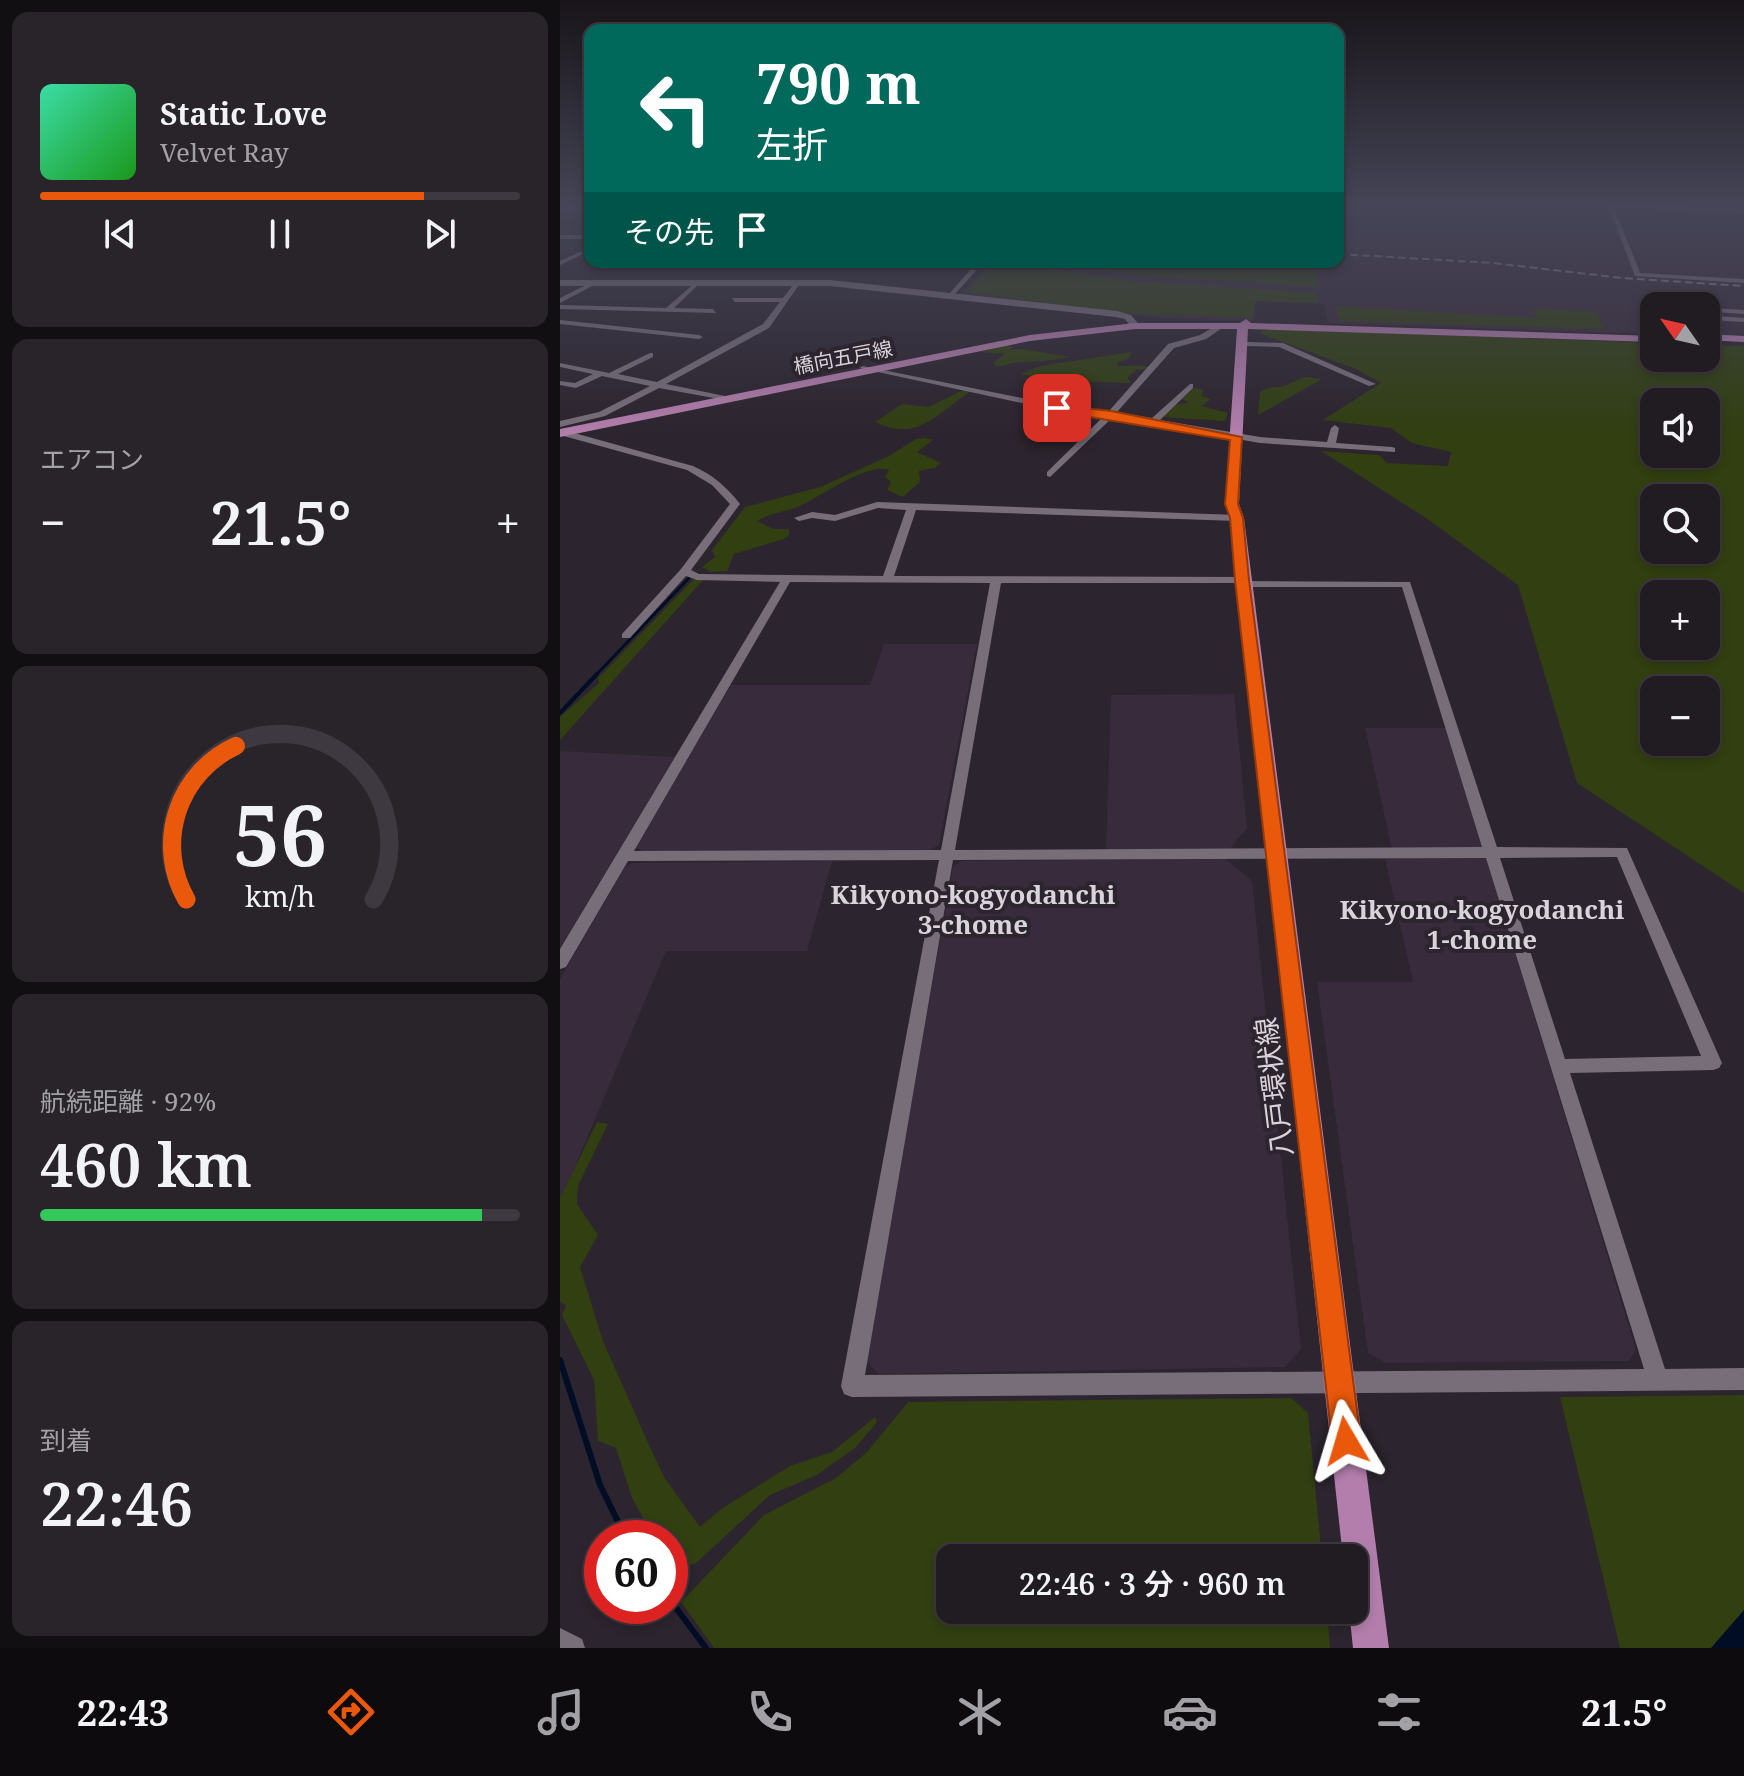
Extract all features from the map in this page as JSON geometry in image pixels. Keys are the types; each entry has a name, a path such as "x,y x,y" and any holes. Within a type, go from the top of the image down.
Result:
{"main road":[{"path":"1134,324 1640,338"},
{"path":"1134,324 1246,325"},
{"name":"橋向五戸線","path":"562,429 1030,338 1134,324"},
{"name":"八戸環状線","path":"1246,325 1250,344 1232,504 1237,518 1242,582 1371,1648"},
{"name":"八戸環状線","path":"1241,438 1246,325"},
{"path":"1720,339 1744,340"}],"street":[{"path":"952,294 964,281"},
{"path":"562,429 602,414 766,326 798,282"},
{"path":"560,283 798,282 952,294 1123,315 1134,324"},
{"path":"560,304 592,284"},
{"path":"658,317 696,284"},
{"path":"735,300 786,300"},
{"path":"560,304 713,311"},
{"path":"1744,312 1710,310 1714,318 1744,320"},
{"path":"560,322 699,337"},
{"path":"637,330 648,324"},
{"path":"1050,474 1111,414 1171,346 1203,337 1219,326"},
{"path":"1250,344 1280,345 1372,384"},
{"path":"560,383 576,386 650,355"},
{"path":"560,365 722,398"},
{"path":"867,369 1077,412 1111,414 1241,438 1392,450"},
{"path":"1153,422 1190,386"},
{"path":"1331,446 1335,428"},
{"path":"562,429 708,475 735,504 685,571 626,636"},
{"path":"799,518 812,515 835,518 877,505 1237,518"},
{"path":"887,580 912,507"},
{"path":"685,571 697,577 787,579 1406,584 1658,1379"},
{"path":"560,963 787,579"},
{"path":"996,581 852,1386 1744,1379"},
{"path":"624,856 1622,852 1713,1063 1558,1066"},
{"path":"560,1640 573,1648"}],"shaded area":[{"path":"972,281 1744,281 1744,336 1720,335 1720,292 1640,292 1640,334 1328,323 1324,304 1256,301 1254,321 1161,318 960,294"},
{"path":"884,644 977,644 939,845 928,851 642,851 636,847 731,685 870,685"},
{"path":"1234,694 1247,828 1229,850 1106,849 1111,695"},
{"path":"1365,728 1447,728 1636,1350 1629,1361 1386,1363 1368,1353 1317,982 1413,982 1385,859 1394,858"},
{"path":"560,751 675,757 560,948"},
{"path":"1226,859 1252,881 1301,1349 1285,1367 878,1374 866,1360 953,866 962,861"},
{"path":"832,861 807,951 666,951 560,1202 560,979 625,867 632,863"}],"green space":[{"path":"976,281 1133,281 1317,293 1318,303 1255,301 1253,318 1123,313 965,292"},
{"path":"1219,281 1317,281 1318,287"},
{"path":"1336,306 1536,318 1534,308 1596,312 1605,329 1340,321"},
{"path":"1271,329 1640,342 1640,372 1720,372 1720,345 1744,346 1744,893 1577,783 1518,585 1426,518 1321,451 1379,455 1387,463 1448,466 1451,452 1412,443 1391,428 1323,420 1381,383 1356,369 1261,334 1261,331"},
{"path":"1005,345 1013,347 1010,350 1023,349 1071,357 995,366 994,362 1005,354 980,352"},
{"path":"1132,352 1128,359 1117,363 1118,366 1150,366 1136,370 1127,378 1129,383 1064,381 1021,374 1040,366"},
{"path":"1307,377 1322,379 1258,415 1260,392"},
{"path":"1194,388 1204,390 1201,396 1211,399 1202,406 1228,413 1225,421 1163,417 1177,404 1189,403 1182,399"},
{"path":"966,389 971,391 937,416 915,427 890,428 875,422 902,404 928,407"},
{"path":"916,439 933,440 917,452 941,463 935,468 919,471 920,482 903,497 887,490 891,482 885,477 889,470 870,471 799,507 757,521 773,529 789,529 789,535 784,539 734,554 727,571 711,572 702,567 715,557 712,550 745,507 820,487 889,456"},
{"path":"694,579 704,579 560,740 560,717 599,683 598,678"},
{"path":"597,1122 608,1124 578,1186 577,1204 598,1235 580,1267 603,1341 650,1447 664,1477 700,1527 721,1509 790,1466 832,1452 875,1417 877,1422 855,1448 817,1475 770,1495 695,1564 688,1565 688,1520 644,1520 632,1498 616,1448 598,1441 594,1380 562,1315 566,1306 560,1301 560,1198"},
{"path":"1744,1395 1744,1648 1620,1648 1560,1397"},
{"path":"1291,1398 1308,1413 1321,1544 936,1544 936,1624 1328,1624 1330,1648 714,1648 688,1612 688,1595 764,1515 836,1478 867,1452 908,1402"}],"water":[{"path":"1744,1610 1744,1648 1711,1648"}],"waterway":[{"path":"595,676 689,578"},
{"path":"560,713 597,674"},
{"path":"560,1360 600,1485 617,1520"},
{"path":"688,1624 706,1648"}],"railway":[{"path":"1666,281 1744,286"}],"district":[{"name":"Kikyono-kogyodanchi 3-chome","path":"973,909"},
{"name":"Kikyono-kogyodanchi 1-chome","path":"1482,924"}],"route":[{"path":"1057,408 1111,414 1236,437 1232,504 1237,518 1346,1441"}]}
